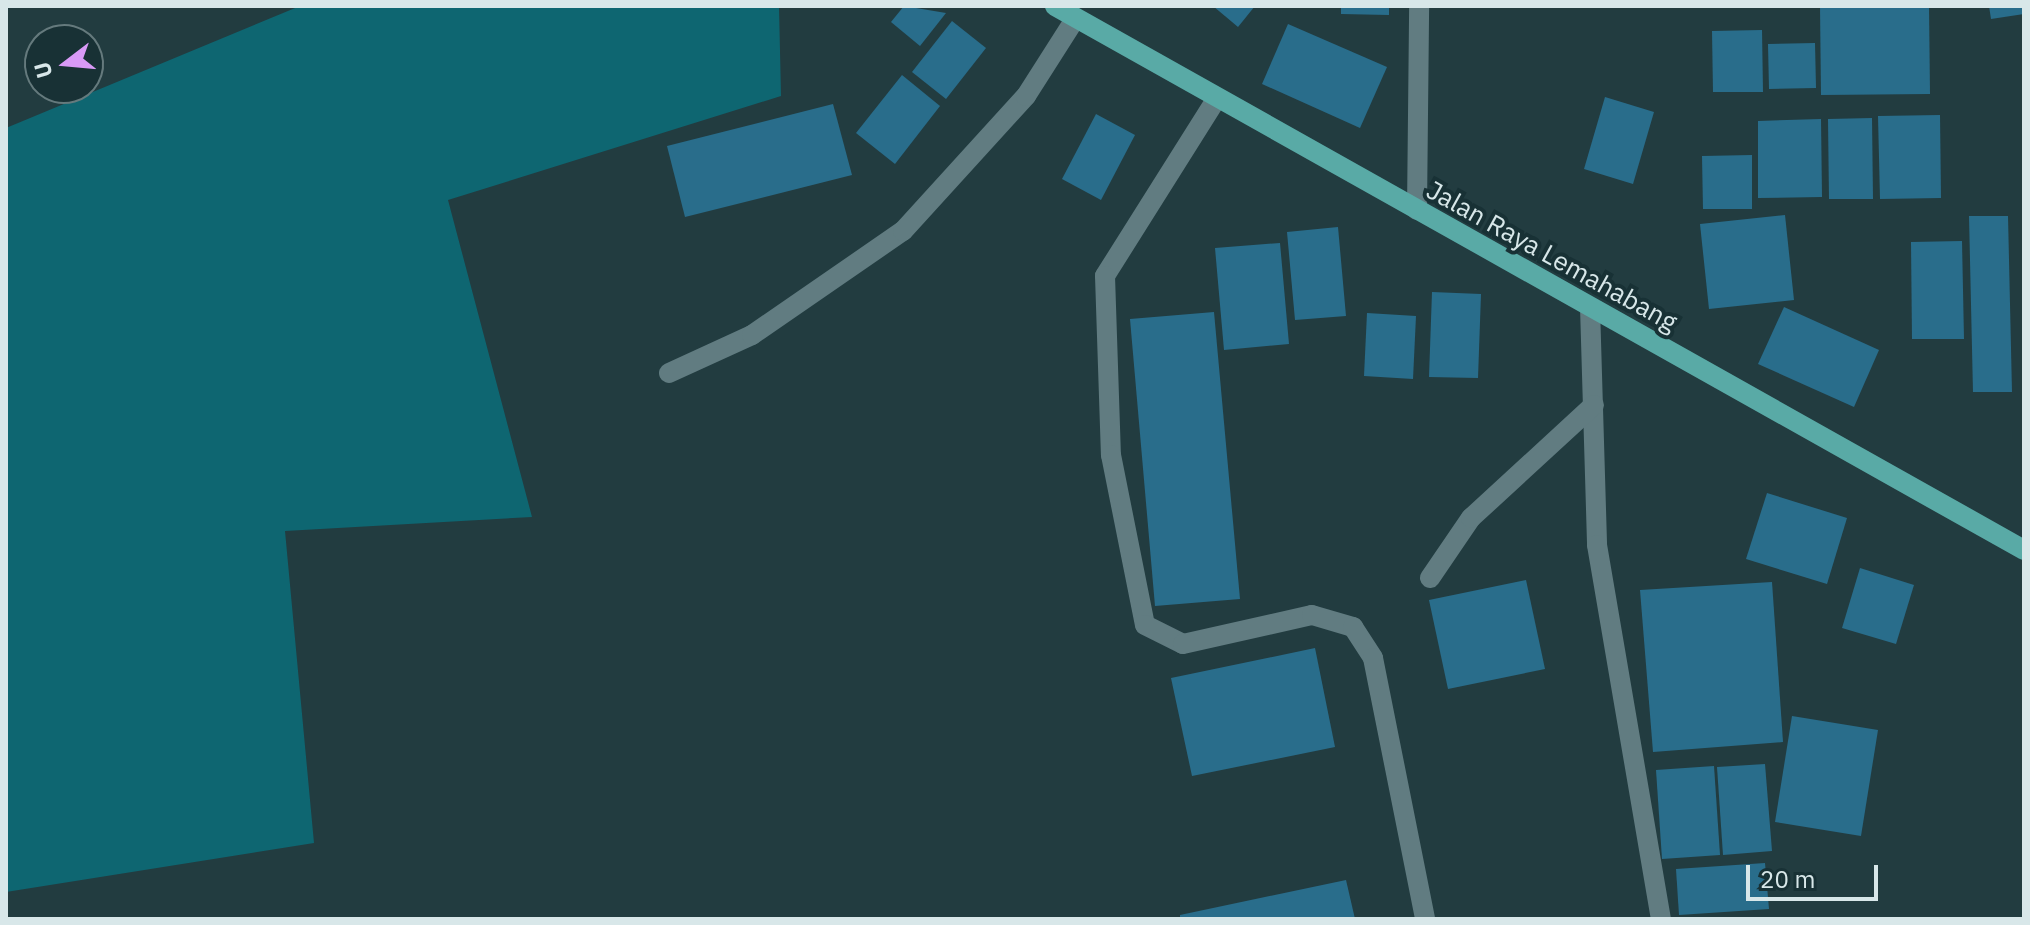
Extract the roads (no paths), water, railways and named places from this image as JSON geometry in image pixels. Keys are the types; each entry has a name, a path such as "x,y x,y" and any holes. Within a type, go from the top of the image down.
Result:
{"main road":[{"name":"Jalan Raya Lemahabang","path":"1055,6 2024,550"}],"street":[{"path":"1417,210 1419,6"},
{"path":"669,373 831,288 903,231 1007,120 1075,19"},
{"path":"1217,98 1105,276 1111,455 1145,625 1183,644 1312,615 1353,627 1373,658 1425,919"},
{"path":"1590,307 1597,545 1661,919"},
{"path":"1430,578 1471,518 1594,405"}]}
